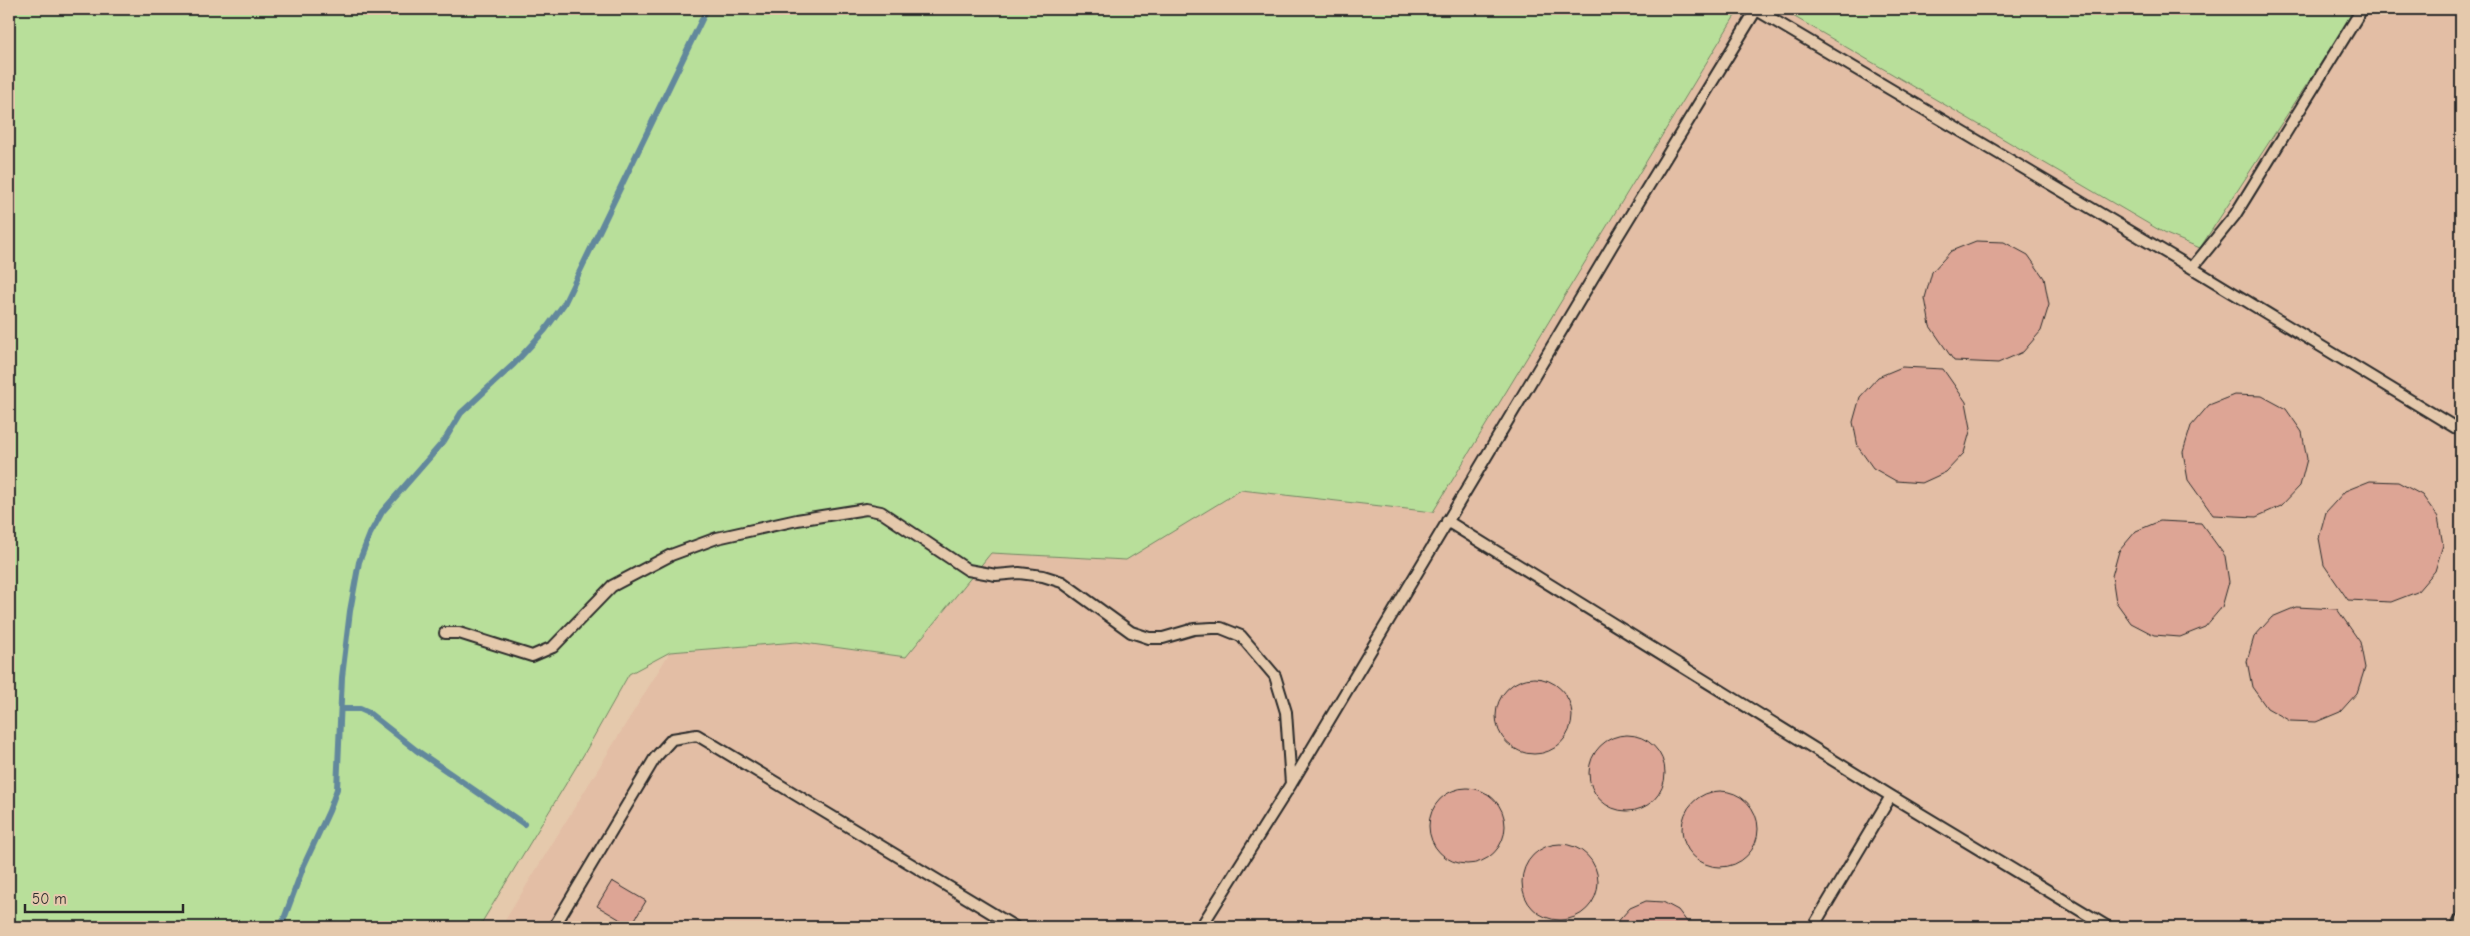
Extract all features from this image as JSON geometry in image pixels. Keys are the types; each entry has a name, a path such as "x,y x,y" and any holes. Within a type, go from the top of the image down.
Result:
{"lane":[{"path":"1201,927 1291,784 1447,520 1755,9 2192,268 2461,431"},
{"path":"2192,268 2235,215 2362,9"},
{"path":"445,632 459,633 532,656 553,647 612,586 671,555 717,538 797,520 866,509 881,512 968,570 996,575 1019,573 1043,576 1062,582 1132,632 1149,638 1162,638 1194,629 1212,628 1241,636 1275,676 1286,712 1291,784"},
{"path":"1447,520 1891,796 2108,927"},
{"path":"554,927 655,758 672,740 697,734 1015,927"},
{"path":"1812,927 1891,796"},
{"path":"2456,927 2461,919"}],"shaded area":[{"path":"1739,9 1781,9 2166,234 2200,248 2356,9 2461,9 2461,927 501,927 670,652 797,642 906,657 991,553 1126,560 1241,490 1433,512"}],"green space":[{"path":"9,9 1739,9 1433,512 1241,490 1126,560 991,553 906,657 797,642 670,652 629,674 584,754 479,927 9,927"},
{"path":"1781,9 2356,9 2200,248 2166,234"}],"building":[{"path":"1976,241 2004,242 2028,255 2044,278 2049,305 2041,331 2023,352 1998,363 1954,361 1930,326 1925,298 1932,272 1951,251"},
{"path":"1902,367 1943,369 1966,402 1971,428 1964,453 1946,472 1922,483 1896,481 1873,468 1858,447 1853,422 1860,397 1878,377"},
{"path":"2234,395 2262,396 2286,409 2302,432 2307,459 2300,486 2281,506 2256,517 2213,515 2188,480 2183,452 2191,426 2209,405"},
{"path":"2370,481 2398,482 2422,495 2438,517 2443,545 2435,571 2417,592 2391,602 2348,600 2324,565 2319,538 2326,512 2345,491"},
{"path":"2160,521 2201,523 2225,556 2229,582 2222,607 2205,627 2180,637 2154,635 2131,623 2116,602 2112,576 2119,551 2136,531"},
{"path":"2296,607 2337,609 2360,642 2365,668 2357,693 2340,712 2316,722 2290,721 2267,708 2252,687 2247,661 2254,637 2272,617"},
{"path":"1534,678 1549,681 1561,689 1569,701 1572,716 1569,731 1561,743 1549,751 1534,754 1519,751 1507,743 1499,731 1496,716 1499,701 1507,689 1519,681"},
{"path":"1627,735 1642,738 1654,746 1662,758 1665,773 1662,788 1654,800 1642,808 1627,811 1612,808 1600,800 1592,788 1589,773 1592,758 1600,746 1612,738"},
{"path":"1467,788 1482,791 1494,799 1502,811 1505,826 1502,841 1494,853 1482,861 1467,864 1452,861 1440,853 1432,841 1429,826 1432,811 1440,799 1452,791"},
{"path":"1720,791 1735,794 1747,802 1755,814 1758,829 1755,844 1747,856 1735,864 1720,867 1705,864 1693,856 1685,844 1682,829 1685,814 1693,802 1705,794"},
{"path":"1560,844 1575,847 1587,855 1595,867 1598,882 1595,897 1587,909 1575,917 1560,920 1545,917 1533,909 1525,897 1522,882 1525,867 1533,855 1545,847"},
{"path":"612,881 646,901 631,926 597,906"},
{"path":"1646,901 1663,902 1678,910 1691,927 1613,927 1630,908"}],"waterway":[{"path":"281,927 304,865 337,789 342,677 350,611 359,562 370,534 382,512 444,441 461,413 514,364 545,330 564,304 707,9"},
{"path":"341,709 360,709 369,713 416,750 524,824"}]}
